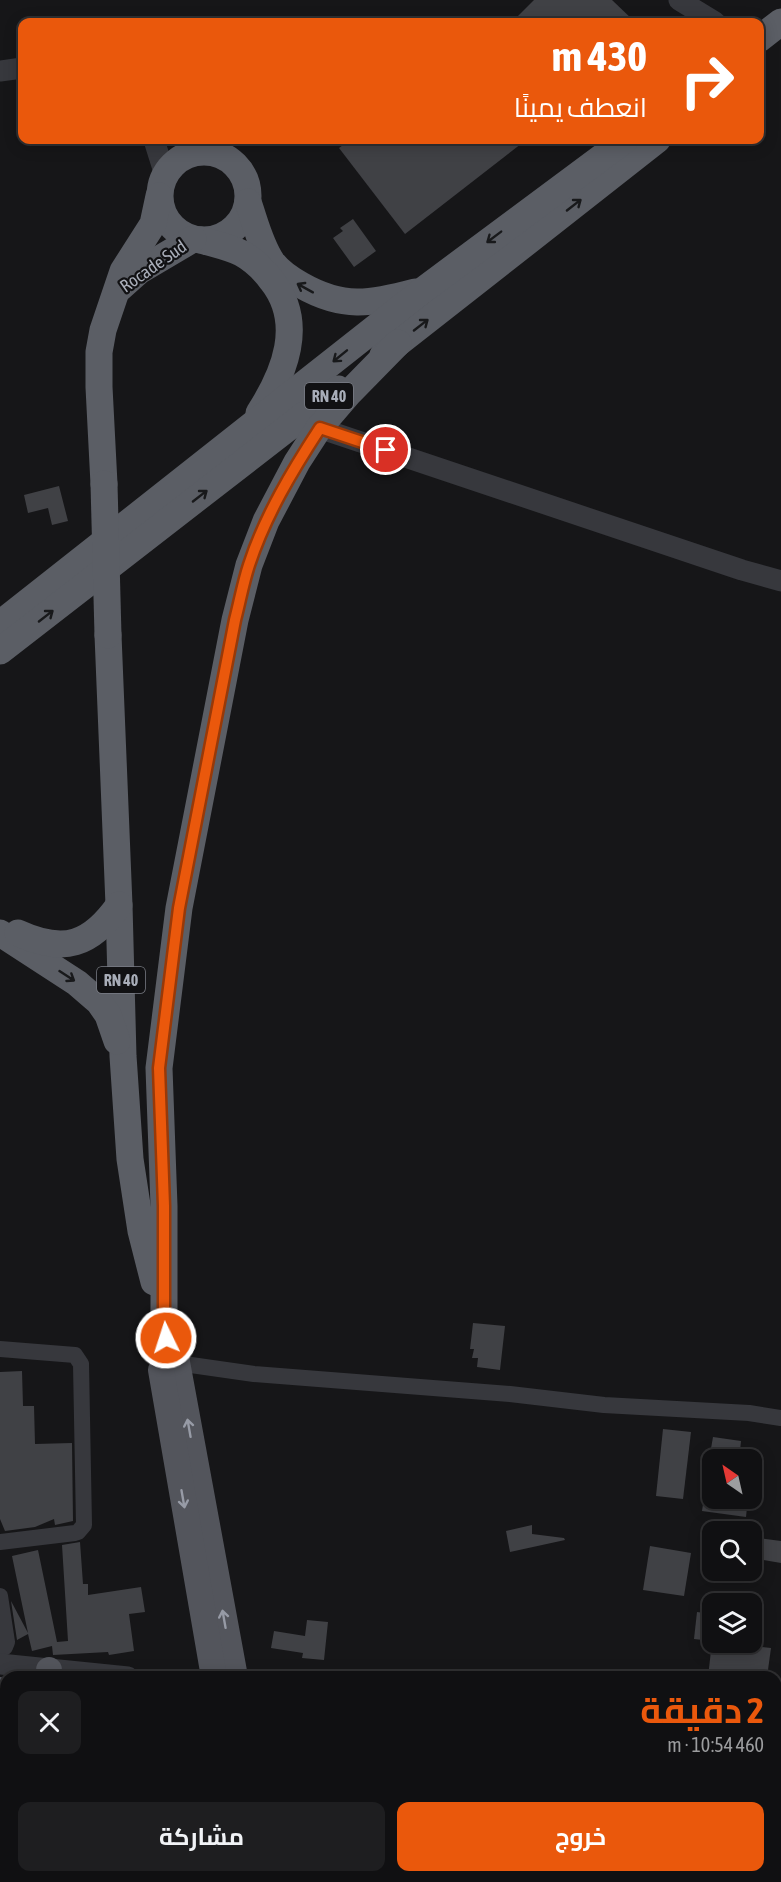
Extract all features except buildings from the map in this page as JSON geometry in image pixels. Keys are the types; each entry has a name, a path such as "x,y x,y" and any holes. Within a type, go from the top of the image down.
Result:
{"highway":[{"path":"765,50 781,22"},
{"name":"RN 40","path":"0,624 422,291 620,144"},
{"name":"RN 40","path":"0,651 652,144"},
{"path":"114,293 123,271 153,224 162,185 176,162 199,146 221,155 233,163 242,174 247,188 248,202 263,245 273,263 290,279 317,294 349,303 382,301 422,291"},
{"path":"162,185 162,211 179,233 242,253 265,272 278,288 288,310 290,340 284,366 274,390 248,430"},
{"path":"197,239 218,238 232,230 242,218 248,202"},
{"name":"Rocade Sud","path":"114,293 139,271 197,239"},
{"name":"RN 40","path":"114,293 99,352 123,1056 130,1159 141,1231 167,1346"},
{"path":"167,1346 159,1068 179,908 233,631 249,565 266,521 297,462 320,428 349,393 398,343"},
{"path":"0,921 17,933 38,942 54,945 76,942 94,933 106,923 119,904"},
{"path":"0,933 77,983 99,1002 108,1015 123,1056"}],"main road":[{"path":"167,1346 213,1671"},
{"path":"167,1346 234,1671"}],"street":[{"path":"679,0 708,18"},
{"path":"0,71 18,69"},
{"path":"155,144 162,185"},
{"path":"320,428 742,570 781,580"},
{"path":"167,1346 254,1374 510,1394 604,1405 749,1413 781,1418"},
{"path":"0,1349 75,1355 79,1358 81,1364 84,1525 75,1533 0,1542"},
{"path":"0,1596 7,1642 5,1647 0,1647"},
{"path":"0,1664 39,1671"}],"route":[{"path":"166,1338 159,1068 179,908 244,583 266,521 297,462 320,428 386,450"}]}
